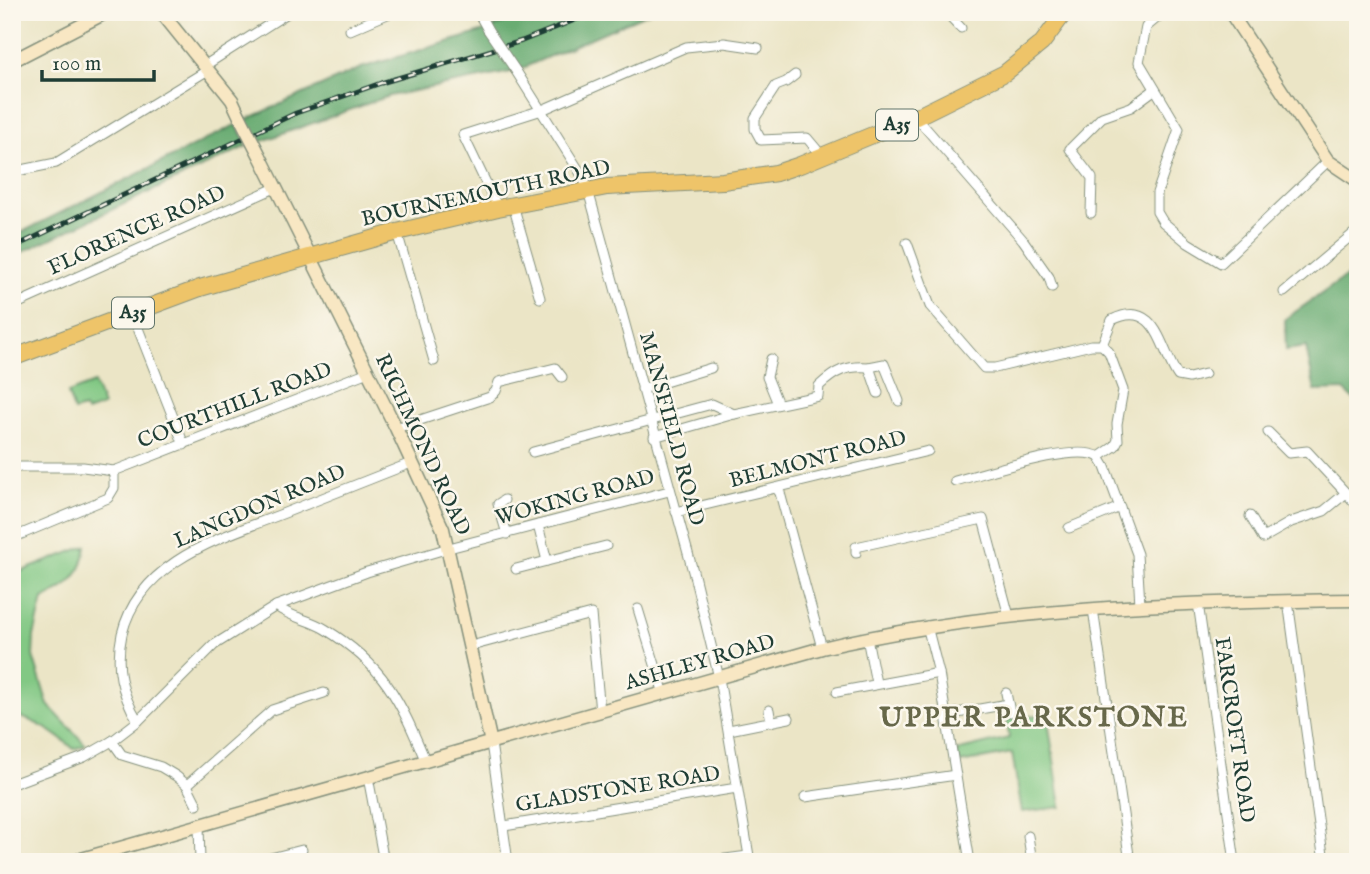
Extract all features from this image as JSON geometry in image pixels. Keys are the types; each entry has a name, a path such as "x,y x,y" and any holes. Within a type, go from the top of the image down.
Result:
{"highway":[{"name":"BOURNEMOUTH ROAD","path":"12,358 200,288 397,232 607,187 776,173 823,157 916,117 1013,68 1042,43 1065,12"}],"main road":[{"path":"12,61 107,12"},
{"name":"RICHMOND ROAD","path":"160,12 232,100 396,428 443,529 491,743"},
{"path":"1230,12 1328,161 1358,181"},
{"name":"ASHLEY ROAD","path":"71,862 822,648 867,638 927,626 1009,616 1140,605 1358,600"}],"street":[{"path":"12,172 56,163 133,118 289,12"},
{"path":"350,30 392,12"},
{"name":"MANSFIELD ROAD","path":"478,12 542,110 583,177 588,190 719,678 749,859"},
{"path":"946,12 961,28"},
{"path":"1164,12 1146,27 1139,62 1179,129 1157,193 1157,212 1163,222 1219,263 1232,254 1328,161"},
{"path":"540,298 505,207 463,135 542,110 686,47 724,43 758,48"},
{"path":"795,75 776,86 755,118 755,129 761,140 807,138 823,157"},
{"path":"1070,149 1102,117 1131,107 1154,90"},
{"path":"916,117 1023,240 1049,277 1052,287"},
{"path":"1061,142 1070,149 1092,178 1091,213"},
{"name":"FLORENCE ROAD","path":"12,306 275,188"},
{"path":"1284,292 1358,230"},
{"path":"397,232 433,360"},
{"path":"907,243 930,306 984,368 995,368 1091,345 1102,345 1109,352 1123,390 1117,424 1118,440 1115,446 1099,457"},
{"path":"132,313 184,445"},
{"path":"1102,345 1112,320 1126,314 1136,315 1148,321 1158,331 1173,375 1182,378 1205,374"},
{"path":"771,359 767,377 778,404"},
{"path":"654,437 734,414 818,396 819,386 841,369 854,366 884,364 899,401"},
{"path":"869,367 878,393"},
{"path":"396,428 490,397 499,382 555,368 562,377"},
{"path":"642,389 711,368"},
{"name":"COURTHILL ROAD","path":"114,471 368,372"},
{"path":"533,452 712,404 734,414"},
{"path":"1268,432 1289,453 1307,451 1358,506"},
{"name":"BELMONT ROAD","path":"676,512 928,451"},
{"path":"955,481 1052,455 1088,453 1099,457 1137,554 1140,605"},
{"name":"LANGDON ROAD","path":"138,721 125,695 118,668 119,649 129,613 160,572 203,545 411,463"},
{"path":"12,467 83,467 114,471 114,488 108,498 12,538"},
{"path":"777,489 822,648"},
{"name":"WOKING ROAD","path":"12,784 84,757 112,741 138,721 214,645 276,606 367,572 449,548 669,491"},
{"path":"1250,516 1263,538 1291,522 1324,510 1346,493"},
{"path":"504,500 498,504 507,534"},
{"path":"1069,528 1120,507"},
{"path":"855,547 983,517 1009,616"},
{"path":"538,525 547,561"},
{"path":"516,569 606,546"},
{"path":"1289,601 1324,861"},
{"name":"FARCROFT ROAD","path":"1199,603 1235,862"},
{"path":"276,606 287,615 321,626 372,664 395,696 426,762"},
{"path":"638,608 664,694"},
{"path":"1093,609 1130,862"},
{"path":"471,646 591,614 600,712"},
{"path":"927,626 939,673 970,862"},
{"path":"867,638 876,683"},
{"path":"837,692 939,673"},
{"path":"946,715 1009,708 1006,693"},
{"path":"187,785 272,710 324,694"},
{"path":"769,710 771,722"},
{"path":"729,730 789,718"},
{"path":"112,741 122,755 162,767 187,785 197,805"},
{"path":"491,743 508,862"},
{"path":"805,797 956,775"},
{"path":"368,777 384,862"},
{"name":"GLADSTONE ROAD","path":"503,826 737,788"},
{"path":"199,825 200,862"},
{"path":"1028,836 1032,862"},
{"path":"255,862 277,859 302,850"},
{"path":"1317,862 1358,857"},
{"path":"703,862 749,859"}],"green space":[{"path":"527,12 650,12 516,71 389,96 254,144 243,121 361,68 488,30"},
{"path":"237,124 247,146 12,257 12,237"},
{"path":"1350,274 1358,285 1358,403 1344,390 1315,391 1306,347 1286,350 1285,319"},
{"path":"94,383 103,406 86,412 84,408 74,411 68,393"},
{"path":"86,546 78,573 61,590 43,599 34,636 33,656 48,705 86,745 74,749 45,728 12,715 12,575"},
{"path":"1047,714 1061,807 1022,812 1012,753 960,763 956,751 1009,738 1007,719"}],"railway":[{"path":"12,248 296,113 381,83 522,41 595,12"}],"district":[{"name":"UPPER PARKSTONE","path":"1034,718"}]}
